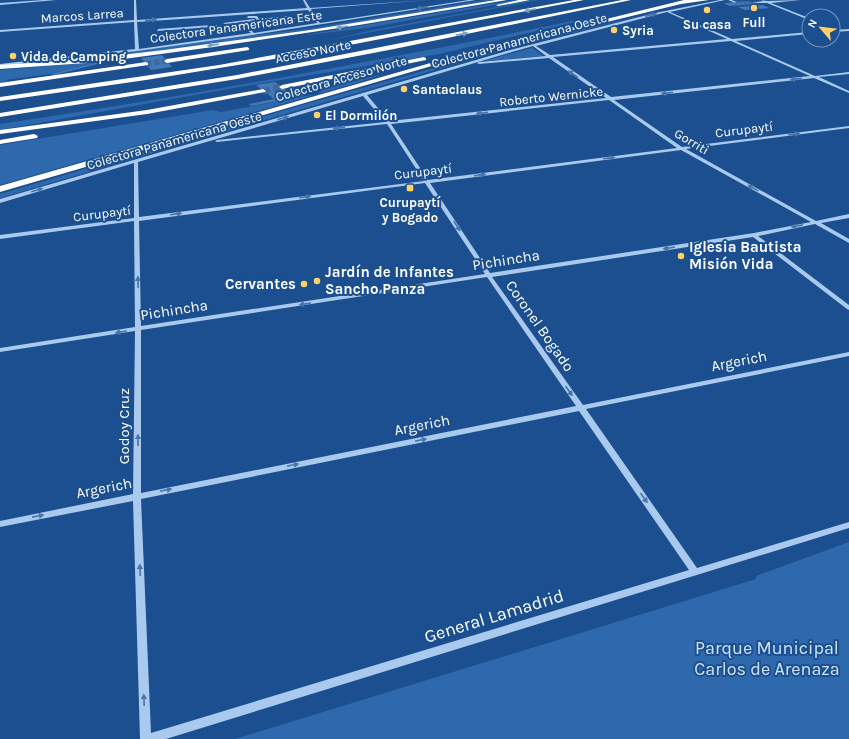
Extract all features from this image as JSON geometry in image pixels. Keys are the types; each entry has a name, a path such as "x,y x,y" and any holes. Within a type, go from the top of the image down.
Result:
{"highway":[{"path":"0,66 114,58 164,52 309,32 505,0"},
{"name":"Acceso Norte","path":"0,100 150,78 310,52 582,0"},
{"name":"Acceso Norte","path":"0,115 217,82 344,58 629,0"},
{"path":"445,54 672,0"},
{"path":"640,6 708,0"},
{"path":"496,10 531,1"},
{"path":"386,26 531,1"},
{"name":"Colectora Acceso Norte","path":"0,189 457,57 692,1"},
{"path":"253,61 316,46 466,15"},
{"path":"535,26 563,20"},
{"path":"217,82 358,60 505,32"},
{"path":"167,61 255,48"},
{"path":"282,87 429,57"},
{"path":"0,85 146,64"},
{"path":"0,90 64,80 116,69"},
{"path":"0,142 147,112 263,91"},
{"path":"0,132 147,112"}],"street":[{"path":"0,4 55,0"},
{"path":"135,0 137,50"},
{"path":"304,0 319,24"},
{"name":"Marcos Larrea","path":"0,31 428,0"},
{"name":"Colectora Panamericana Este","path":"0,66 137,50 253,34 475,0"},
{"name":"Colectora Panamericana Oeste","path":"0,201 470,62 668,12 724,0"},
{"path":"729,0 735,2"},
{"path":"762,0 801,16"},
{"path":"752,3 800,0"},
{"path":"668,12 849,92"},
{"path":"158,30 212,26 223,22 258,22 294,19 290,17 258,22 248,29"},
{"path":"223,22 248,29 253,34"},
{"path":"470,62 485,63 801,34"},
{"name":"Gorriti","path":"533,45 682,148 849,241"},
{"name":"Roberto Wernicke","path":"207,141 228,141 849,73"},
{"name":"Coronel Bogado","path":"364,94 388,123 490,276 695,572"},
{"name":"Curupaytí","path":"0,237 849,127"},
{"name":"Godoy Cruz","path":"136,162 138,329 137,496 147,739"},
{"name":"Pichincha","path":"0,350 754,235 849,216"},
{"path":"754,235 849,308"},
{"name":"Argerich","path":"0,524 849,354"},
{"name":"General Lamadrid","path":"147,739 849,525"}],"green space":[{"path":"485,0 494,0 225,42 117,56 62,60 312,28"},
{"path":"515,0 523,0 366,28 299,36"},
{"path":"539,0 325,41 373,30"},
{"path":"648,14 496,52 0,198 0,194 404,76 485,54"},
{"path":"582,19 584,20 439,54 245,86 0,130 0,124 292,76"},
{"path":"532,48 543,56 486,61 487,60"},
{"path":"99,62 51,74 5,80 10,81 0,83 0,70"},
{"path":"385,74 353,84 0,185 0,145 213,110 221,112 317,94 327,87"},
{"name":"Parque Municipal Carlos de Arenaza","path":"849,542 849,739 235,739 756,579 756,576"}],"building":[{"path":"748,1 754,4 729,6 724,3"},
{"name":"Full","path":"762,5 770,8 745,10 738,7"},
{"path":"162,55 172,67 151,70 141,58"},
{"path":"99,62 102,63 54,75 51,74"},
{"path":"275,82 293,95 302,94 304,96 251,106 249,104 274,99 256,85"}],"tunnel":[{"path":"735,2 752,3"},
{"path":"146,64 167,61"},
{"path":"263,91 282,87"}],"place":[{"name":"Full","path":"754,8"},
{"name":"Su casa","path":"707,10"},
{"name":"Syria","path":"614,30"},
{"name":"Vida de Camping","path":"13,56"},
{"name":"Santaclaus","path":"404,89"},
{"name":"El Dormilón","path":"317,115"},
{"name":"Curupaytí y Bogado","path":"410,188"},
{"name":"Iglesia Bautista Misión Vida","path":"681,256"},
{"name":"Jardín de Infantes Sancho Panza","path":"317,281"},
{"name":"Cervantes","path":"304,284"}]}
